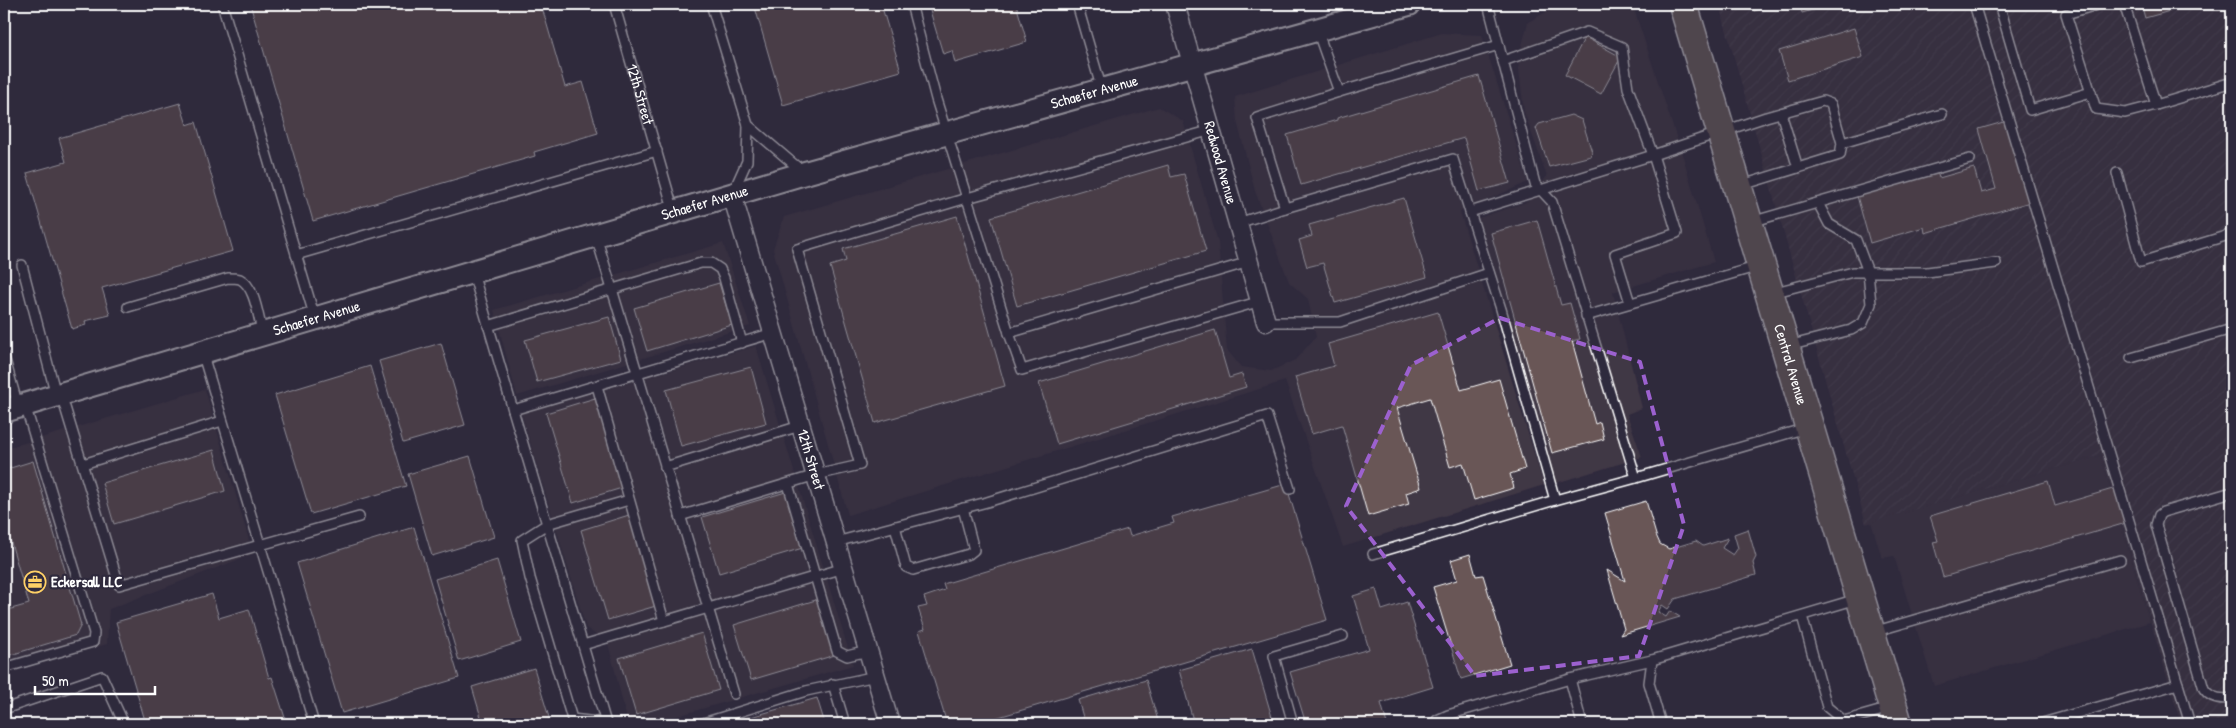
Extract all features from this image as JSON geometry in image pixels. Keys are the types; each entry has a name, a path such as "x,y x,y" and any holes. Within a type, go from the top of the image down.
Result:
{"main road":[{"name":"Central Avenue","path":"1683,4 1895,716"}],"street":[{"name":"Redwood Avenue","path":"1175,4 1266,322"},
{"name":"Schaefer Avenue","path":"16,408 805,173 1194,66 1318,30 1379,8 1409,4"},
{"name":"12th Street","path":"732,195 890,724"}],"lane":[{"path":"222,4 315,318"},
{"name":"12th Street","path":"614,4 674,212"},
{"path":"711,4 748,125 747,161 732,195"},
{"path":"911,4 967,198 1022,370 1260,301"},
{"path":"1077,4 1102,91"},
{"path":"1488,4 1535,184 1552,202 1636,478"},
{"path":"1974,4 2190,724"},
{"path":"1999,4 2030,110 2091,92"},
{"path":"2100,4 2066,14 2096,108 2125,113 2232,82"},
{"path":"2124,4 2156,105"},
{"path":"1318,30 1339,92"},
{"path":"1503,61 1587,32 1622,47 1628,88 1653,155 1677,233 1615,254 1630,303"},
{"path":"1285,208 1258,118 1499,45"},
{"path":"1470,212 1781,113 1823,101 1831,104 1842,143 1840,155 1738,186"},
{"path":"1781,113 1798,168"},
{"path":"1842,143 1942,114"},
{"path":"748,125 805,173"},
{"path":"680,516 816,475 860,465 797,249 967,198 1212,130"},
{"path":"296,255 657,151"},
{"path":"1238,223 1453,159 1489,273 1555,500"},
{"path":"1749,223 1970,159"},
{"path":"2117,173 2141,262 2232,234"},
{"path":"1785,346 1850,330 1863,322 1871,304 1868,272 1856,240 1829,224 1818,203"},
{"path":"596,235 734,694"},
{"path":"488,326 701,263 712,262 720,269 724,278 742,342"},
{"path":"1009,333 1249,262"},
{"path":"1770,293 1853,272 1926,272 1996,264"},
{"path":"22,265 59,395 83,464 120,585 359,517"},
{"path":"1586,316 1762,265"},
{"path":"472,272 488,326 547,524 583,645 606,723 572,719 530,578 522,540 547,524 629,500"},
{"path":"1266,322 1340,322 1489,273"},
{"path":"128,307 228,278 239,279 247,285 252,296 262,334"},
{"path":"2131,358 2232,329"},
{"path":"513,410 773,333"},
{"path":"202,352 314,724"},
{"path":"4,356 16,408 94,633 93,642 4,668"},
{"path":"597,386 664,621"},
{"path":"836,542 963,508 1267,416 1290,489"},
{"path":"83,464 222,421"},
{"path":"665,466 800,426"},
{"path":"1373,554 1809,426"},
{"path":"788,484 837,651 847,656 868,651"},
{"path":"2232,492 2163,512 2156,520 2204,689 2212,697 2218,699 2232,698"},
{"path":"895,526 906,567 913,570 969,554 974,550 963,508"},
{"path":"1870,632 2120,560"},
{"path":"583,645 844,568"},
{"path":"1435,724 1437,720 1448,715 1570,679 1652,660 1860,598"},
{"path":"1802,616 1827,707 1844,721 1895,716"},
{"path":"1293,724 1274,656 1343,636"},
{"path":"1652,660 1649,683 1661,724"},
{"path":"4,709 102,676 124,724"},
{"path":"700,724 833,684 876,676"},
{"path":"1570,679 1582,724"},
{"path":"833,684 845,724"},
{"path":"2039,724 2178,684"}],"highlighted area":[{"path":"1500,318 1640,362 1684,525 1639,656 1475,676 1346,506 1411,365"}],"shaded area":[{"path":"1627,4 1634,9 1684,160 1714,262 1613,292 1642,408 1627,414 1642,457 1556,483 1478,218 1527,202 1547,176 1524,112 1518,61 1528,22 1559,5"},
{"path":"1719,4 2232,4 2232,724 2181,724 2101,455 1866,524"},
{"path":"1442,33 1482,35 1528,182 1460,212 1544,485 1343,547 1285,381 848,515 773,249 784,217 1159,107 1183,121 1218,242 1227,350 1241,367 1271,371 1295,360 1316,337 1308,299 1289,282 1255,191 1237,121 1235,97"},
{"path":"723,243 750,326 517,396 494,310"},
{"path":"756,346 853,665 650,724 628,724 608,643 586,628 521,413"},
{"path":"205,389 253,554 109,609 107,644 4,674 4,449"},
{"path":"2101,455 2150,622 1934,686 1894,556 1882,558 1871,522"}],"building":[{"path":"250,4 541,4 565,87 583,82 598,133 534,152 535,156 313,221"},
{"path":"754,4 881,4 901,71 783,105"},
{"path":"928,4 1016,4 1027,42 955,63 952,51 943,54"},
{"path":"1752,4 1777,4 1754,11"},
{"path":"1800,4 1834,4 1802,13"},
{"path":"2141,4 2195,4 2145,18"},
{"path":"1854,28 1863,57 1788,80 1779,51"},
{"path":"1585,37 1621,57 1601,94 1565,75"},
{"path":"1479,76 1510,183 1479,191 1464,138 1301,185 1287,135 1337,120 1337,118"},
{"path":"180,103 187,125 196,122 233,251 102,288 110,315 85,321 86,325 72,329 27,173 66,162 59,138"},
{"path":"1571,115 1582,120 1592,152 1591,156 1549,167 1536,128 1539,124"},
{"path":"2007,121 2030,202 1925,233 1924,227 1870,243 1857,196 1937,172 1939,178 1974,168 1981,193 1996,189 1979,129"},
{"path":"1168,165 1171,177 1184,174 1206,251 1017,306 991,217"},
{"path":"1404,198 1427,277 1335,303 1323,263 1307,267 1299,240 1312,236 1309,225"},
{"path":"957,216 1005,386 875,423 830,266 846,261 843,249"},
{"path":"1537,220 1561,305 1570,303 1580,339 1572,341 1595,424 1600,422 1604,439 1552,453 1491,233"},
{"path":"719,283 732,325 647,351 634,308"},
{"path":"1438,312 1461,390 1499,379 1525,469 1510,474 1514,488 1474,500 1463,463 1450,467 1430,398 1397,408 1421,488 1406,493 1409,504 1368,516 1342,425 1312,434 1295,377 1334,366 1328,344"},
{"path":"609,317 621,359 537,382 525,340"},
{"path":"1215,330 1229,378 1242,374 1246,387 1057,444 1039,383"},
{"path":"441,343 465,425 403,443 379,361"},
{"path":"370,366 406,486 311,514 275,395"},
{"path":"751,367 766,423 681,446 666,390"},
{"path":"595,398 622,488 573,503 546,413"},
{"path":"214,450 225,491 114,524 102,483"},
{"path":"470,456 494,537 432,556 408,474"},
{"path":"33,461 81,625 76,635 4,657 4,611 29,604 4,519 4,470"},
{"path":"2048,481 2055,506 2116,488 2126,523 1943,577 1933,542 1938,541 1930,516"},
{"path":"1286,484 1327,620 975,724 947,724 919,631 925,629 918,608 927,606 924,597 945,590 943,584 1128,529 1130,536 1174,523 1172,517"},
{"path":"789,491 806,547 719,573 702,517"},
{"path":"1646,501 1660,544 1669,549 1696,541 1703,546 1728,538 1722,548 1733,555 1738,548 1734,534 1748,529 1756,557 1753,563 1756,575 1675,599 1668,609 1662,605 1658,612 1666,617 1670,611 1680,617 1620,635 1624,629 1607,570 1625,581 1605,513"},
{"path":"629,515 656,606 608,620 581,530"},
{"path":"414,527 459,678 342,713 297,563"},
{"path":"1470,554 1476,576 1483,575 1510,664 1461,679 1433,587 1457,580 1451,560"},
{"path":"497,560 521,642 459,661 435,579"},
{"path":"1376,589 1382,610 1407,602 1433,687 1381,703 1387,724 1306,724 1290,672 1369,649 1353,596"},
{"path":"212,594 219,618 249,609 269,678 272,677 287,724 146,724 116,622"},
{"path":"819,599 835,655 751,680 734,625"},
{"path":"702,633 719,690 636,715 619,658"},
{"path":"1252,649 1274,724 1194,724 1179,670"},
{"path":"534,668 551,724 483,724 472,687"},
{"path":"1146,680 1159,724 1085,724 1078,700"},
{"path":"817,698 825,724 726,724"}],"place":[{"name":"Eckersall LLC","path":"35,582"}]}
